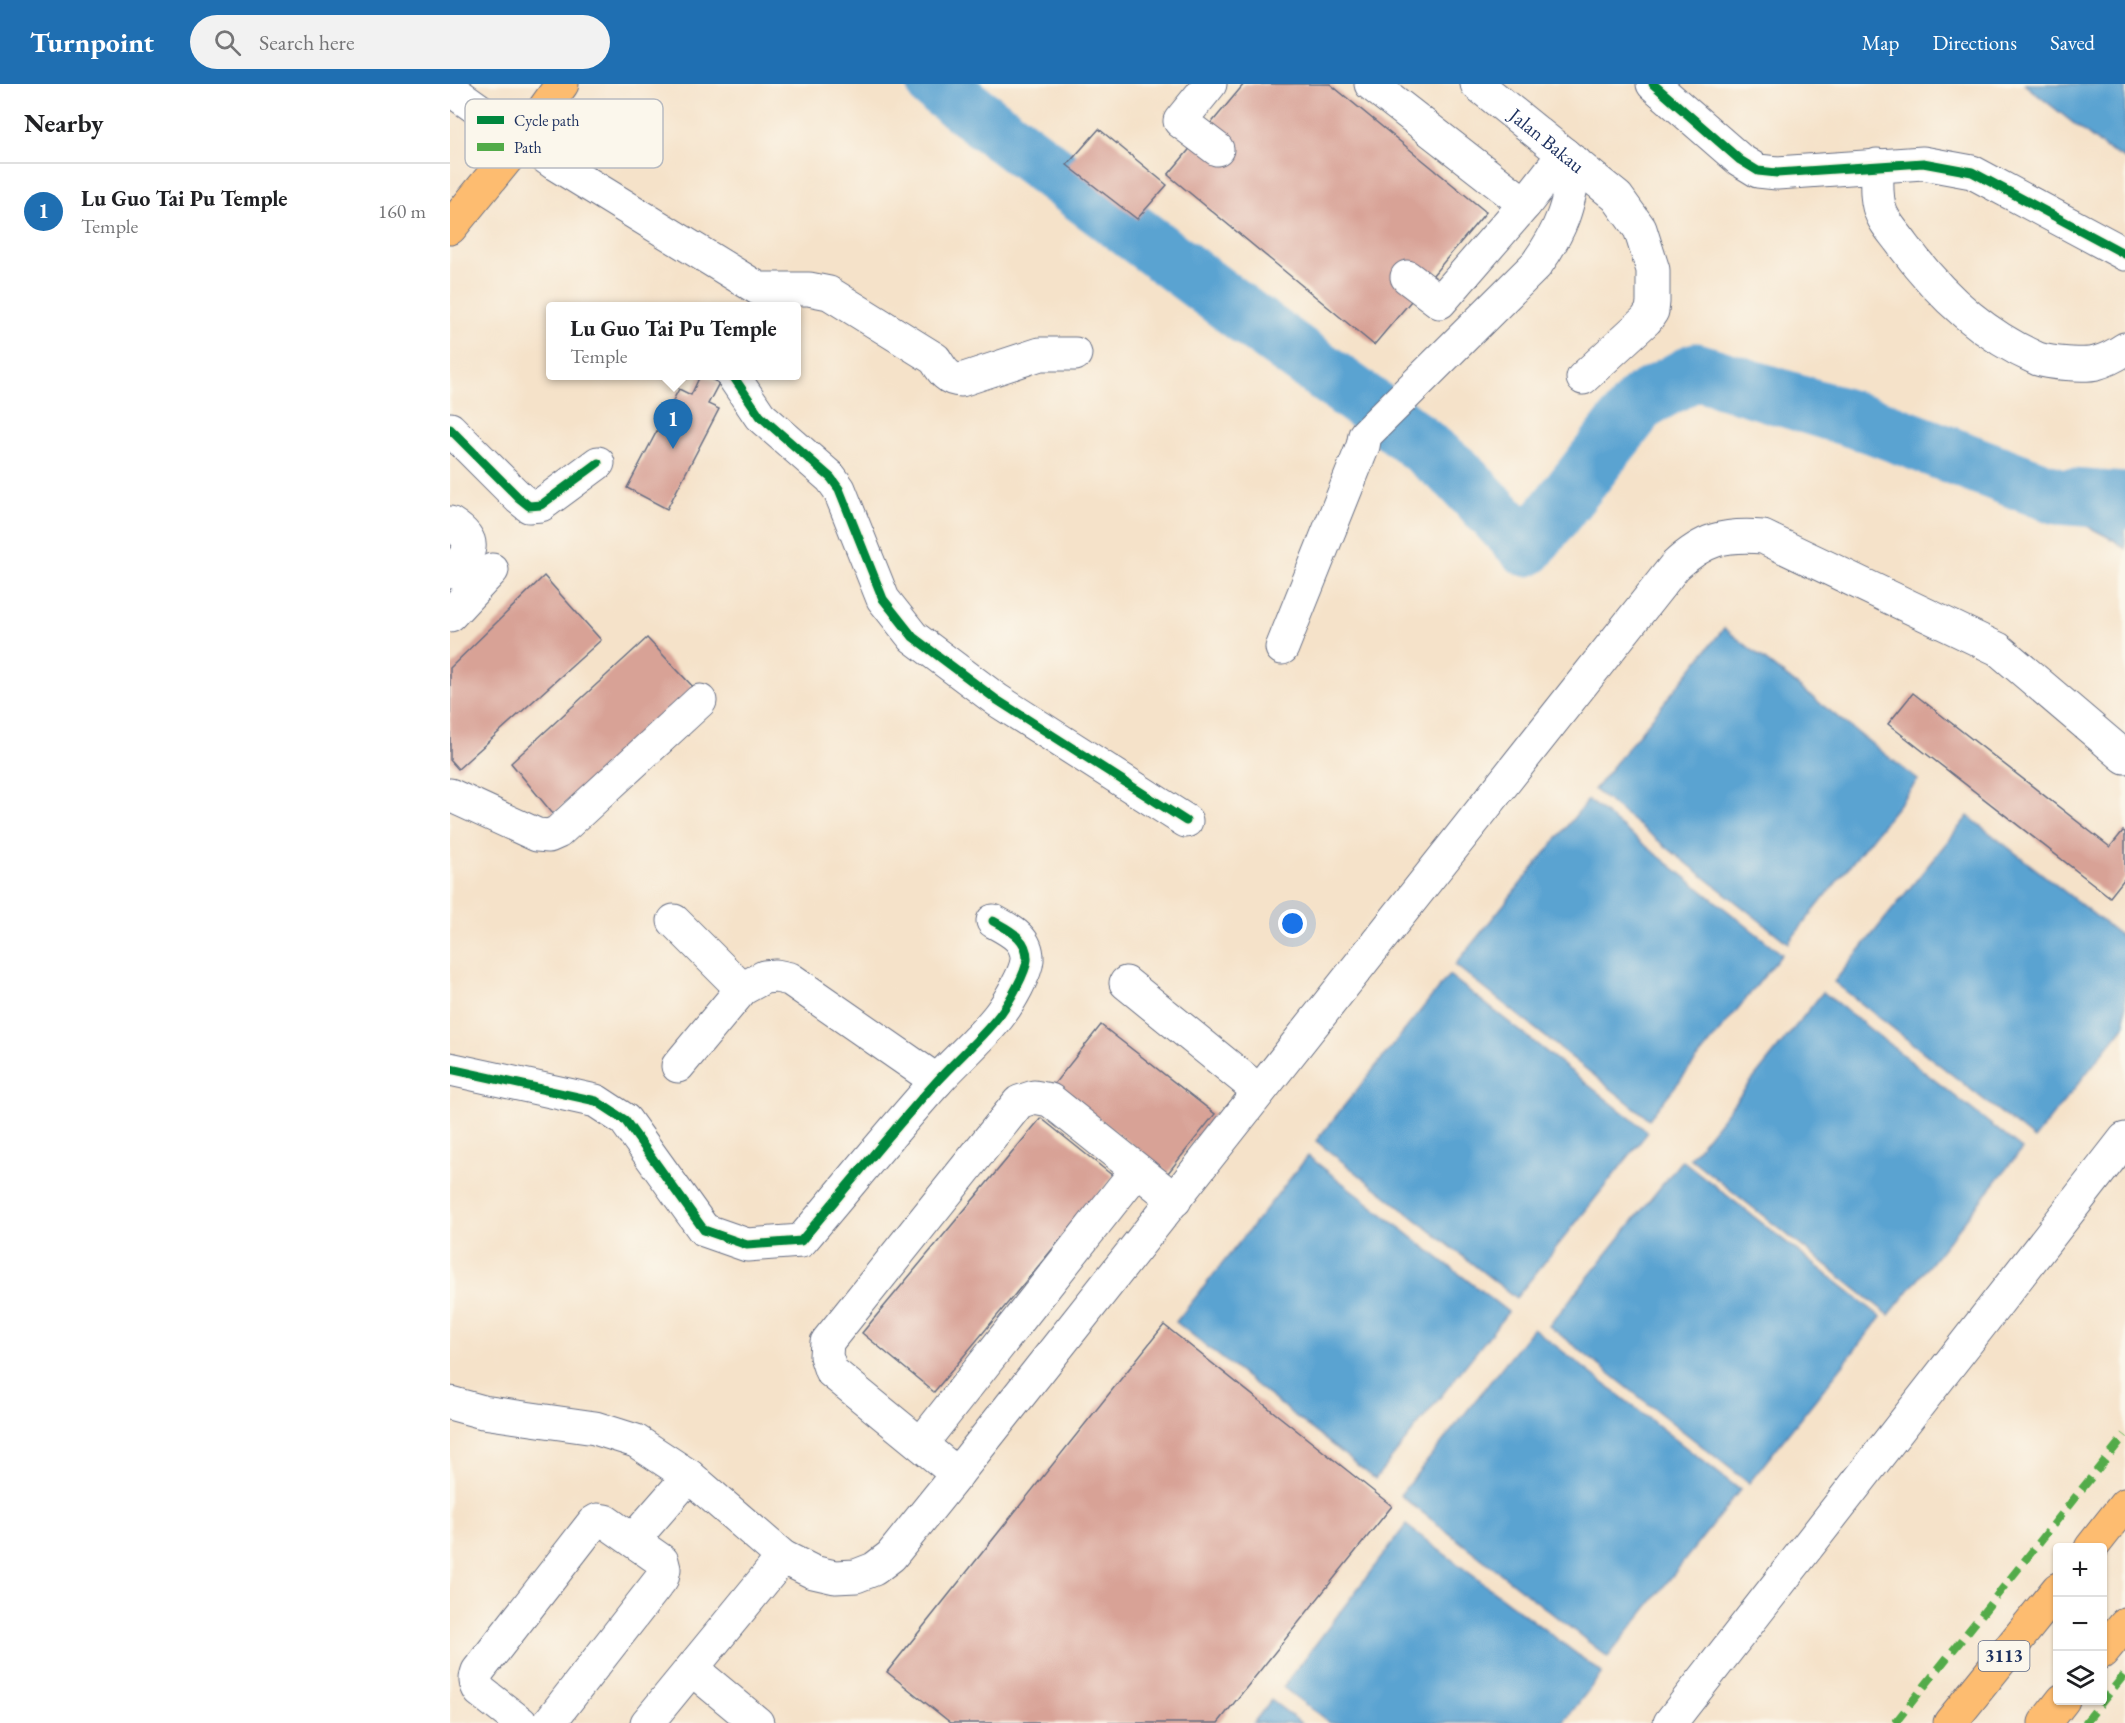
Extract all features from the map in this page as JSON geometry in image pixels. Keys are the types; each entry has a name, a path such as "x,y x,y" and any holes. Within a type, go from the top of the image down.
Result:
{"main road":[{"path":"551,99 562,84"},
{"path":"450,228 499,168"},
{"path":"2095,1543 2125,1504"},
{"name":"3113","path":"1950,1723 2053,1595"},
{"path":"2104,1651 2125,1624"},
{"path":"2045,1723 2061,1705"}],"street":[{"path":"1210,84 1180,121 1217,149"},
{"path":"1371,84 1525,204"},
{"path":"1653,84 1740,160 1758,171 1778,173 1923,163 1972,172 2125,254"},
{"name":"Jalan Bakau","path":"1483,86 1617,197 1640,229 1653,270 1652,311 1647,320 1583,378"},
{"path":"450,89 465,100"},
{"path":"1407,277 1440,302 1525,204 1570,158"},
{"path":"1282,648 1363,446 1365,435 1541,257 1552,243 1567,208 1570,158"},
{"path":"1876,165 1882,215 1923,272 1952,302 1993,334 2039,360 2094,363 2115,356 2125,349"},
{"path":"561,168 753,298 809,288 829,293 935,359 946,376 953,380 961,380 1040,354 1075,354"},
{"path":"736,380 760,416 831,478 839,489 884,599 913,637 997,700 1186,821"},
{"path":"450,429 529,506 541,505 598,463"},
{"path":"450,523 464,532 469,541 469,552 450,572"},
{"path":"450,1403 483,1412 595,1428 636,1441 689,1476 783,1557 813,1572 835,1577 856,1576 874,1569 891,1556 1058,1348 1675,566 1691,552 1713,540 1739,535 1763,537 1982,640 1998,649 2125,757"},
{"path":"450,615 492,570"},
{"path":"450,795 537,835 549,836 558,831 700,701"},
{"path":"674,921 742,989"},
{"path":"450,1069 596,1101 625,1120 704,1230 747,1245 801,1241 937,1081 1001,1013 1027,963 1027,952 1022,941 1014,933 993,921"},
{"path":"678,1066 742,989 764,976 790,979 937,1081"},
{"path":"1126,983 1259,1091"},
{"path":"957,1474 831,1371 826,1356 827,1342 1019,1102 1034,1097 1050,1100 1175,1200"},
{"path":"1670,1723 2125,1139"},
{"path":"921,1444 1137,1170"},
{"path":"1020,1319 1058,1348"},
{"path":"450,1415 483,1412"},
{"path":"633,1540 689,1476"},
{"path":"521,1723 480,1691 475,1678 478,1671 593,1523 598,1520 605,1521 662,1561 664,1569 662,1578 549,1723"},
{"path":"647,1723 783,1557"},
{"path":"692,1669 757,1723"}],"water":[{"path":"2024,84 2125,84 2125,159 2105,148"},
{"path":"2125,477 2125,549 2114,540 2054,509 2057,496 2069,488"},
{"path":"1724,628 1918,780 1788,943 1594,790"},
{"path":"1588,800 1782,954 1649,1119 1455,965"},
{"path":"1968,816 2125,939 2125,1025 2034,1139 1834,982"},
{"path":"1449,975 1648,1132 1516,1298 1316,1141"},
{"path":"1823,992 2022,1149 1889,1315 1690,1158"},
{"path":"1308,1156 1508,1312 1375,1479 1176,1322"},
{"path":"1682,1160 1881,1317 1749,1483 1549,1326"},
{"path":"1533,1328 1740,1490 1608,1657 1400,1495"},
{"path":"1406,1525 1602,1673 1563,1723 1330,1723 1283,1687"},
{"path":"1271,1700 1301,1723 1253,1723"}],"building":[{"path":"1244,84 1330,84 1486,212 1374,345 1168,175"},
{"path":"1099,129 1167,185 1137,219 1067,165"},
{"path":"698,380 713,380 719,383 708,404 719,409 667,509 627,488 679,389 691,395"},
{"path":"544,576 601,640 458,769 450,760 450,668"},
{"path":"647,638 695,689 553,814 511,763"},
{"path":"1913,693 2110,847 2123,831 2125,832 2125,878 2110,897 1888,724"},
{"path":"1101,1025 1215,1114 1168,1173 1054,1084"},
{"path":"1041,1118 1113,1176 934,1392 862,1333"},
{"path":"1164,1325 1392,1506 1218,1723 951,1723 887,1672"}],"waterway":[{"path":"935,84 1248,318 1394,423 1457,474 1527,548 1642,401 1696,371 1874,426 2057,496 2125,501"}],"marked path":[{"path":"1895,1723 2125,1435"},
{"path":"2085,1723 2125,1674"}],"cycle path":[{"path":"1653,84 1740,160 1758,171 1777,173 1923,163 1972,172 2125,254"},
{"path":"736,380 760,416 831,478 839,489 883,599 913,637 997,700 1186,821"},
{"path":"450,429 529,506 541,505 598,463"},
{"path":"450,1069 596,1101 625,1120 704,1230 747,1245 801,1241 938,1080 987,1030 1008,1002 1024,972 1026,952 1021,940 993,921"}],"place":[{"name":"Lu Guo Tai Pu Temple","path":"673,449"}]}
